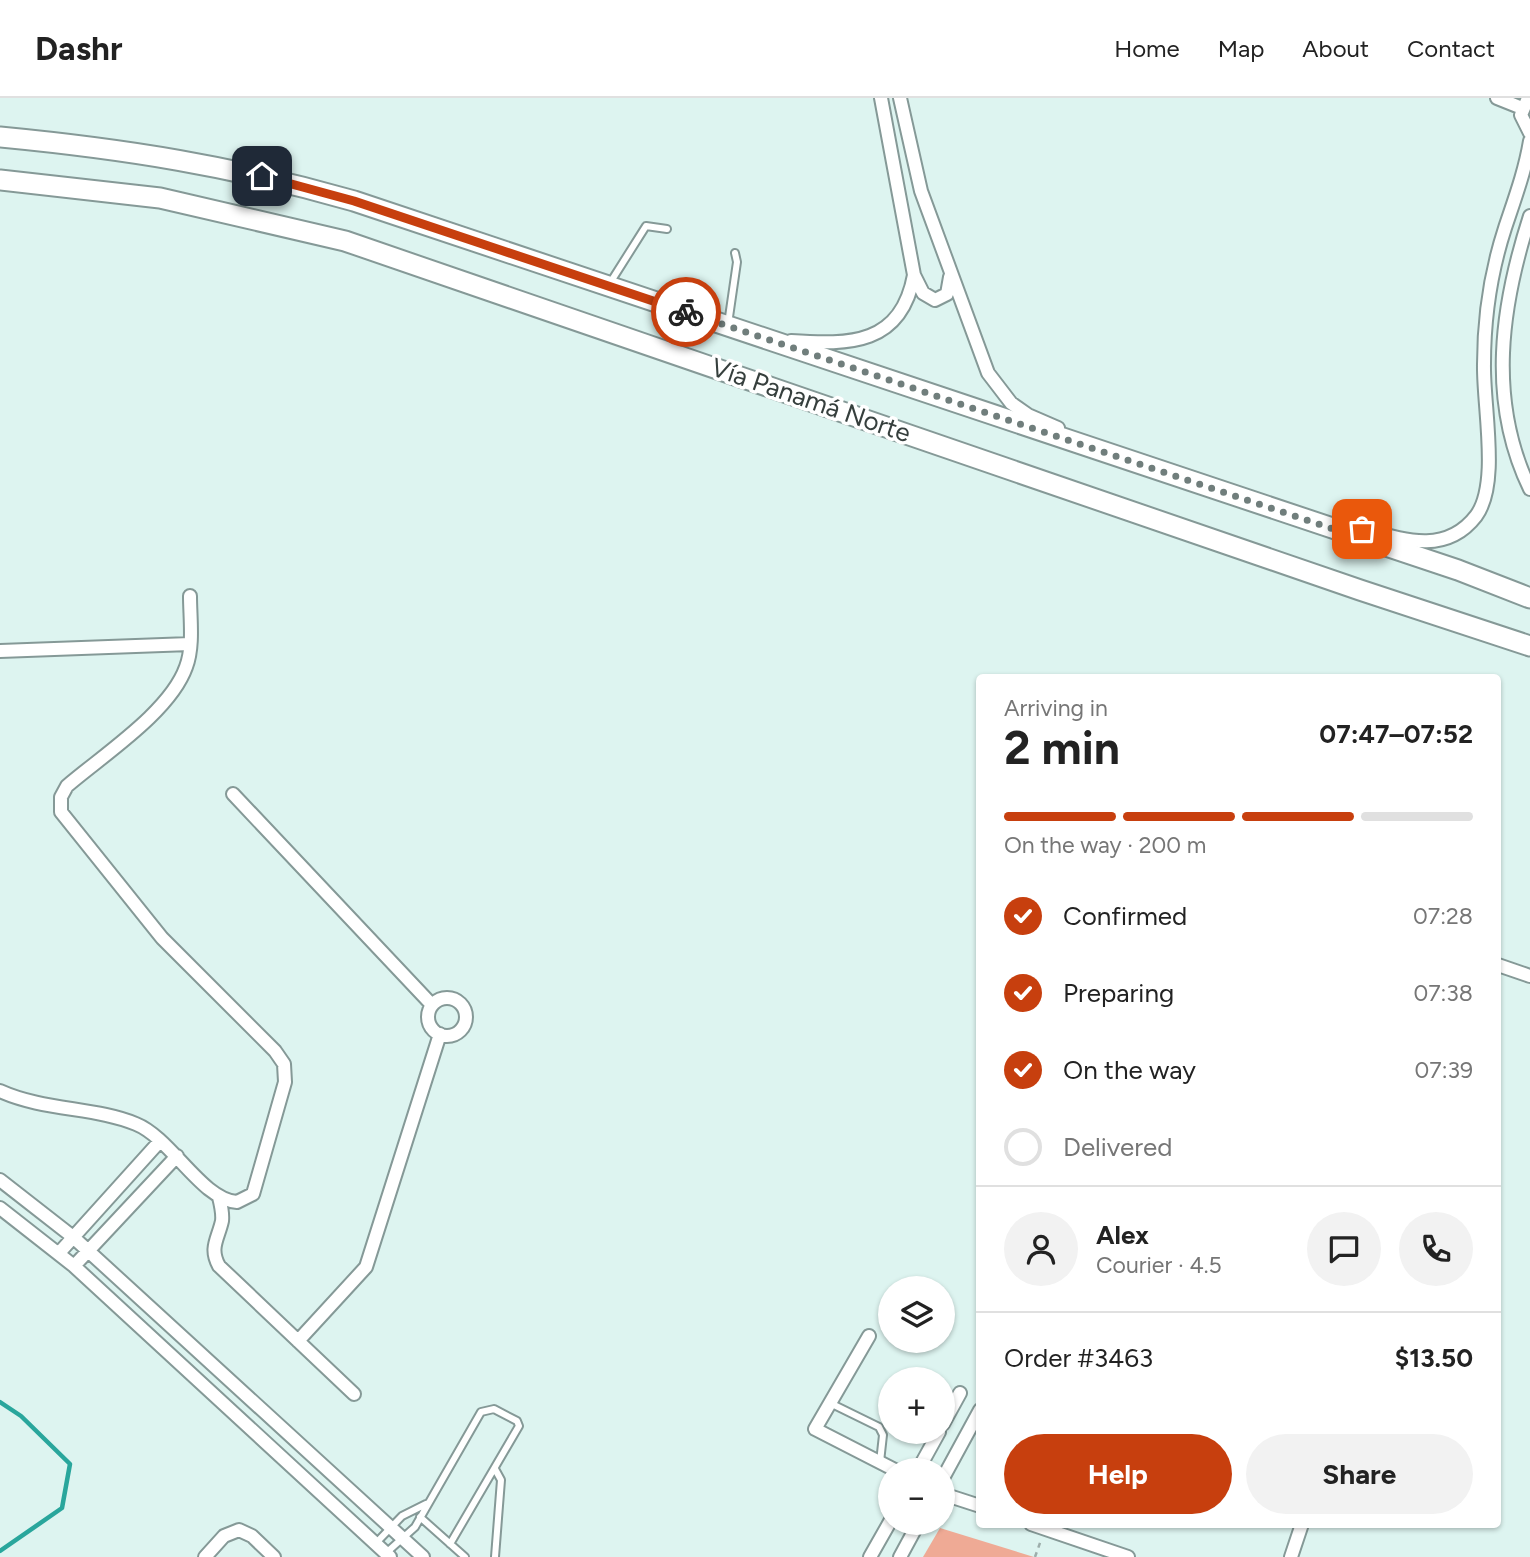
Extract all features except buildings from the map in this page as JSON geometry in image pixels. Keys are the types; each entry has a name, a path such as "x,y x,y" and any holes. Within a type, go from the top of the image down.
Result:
{"main road":[{"name":"Vía Panamá Norte","path":"0,137 114,148 218,165 354,201 1070,440 1530,598"},
{"name":"Vía Panamá Norte","path":"0,180 160,198 345,241 1530,646"}],"street":[{"path":"881,98 914,275 927,296 940,299 950,290 950,269"},
{"path":"900,98 912,161 995,385 1019,409 1058,428 1070,440"},
{"path":"1497,98 1525,103 1523,122 1530,132"},
{"path":"1342,532 1362,529 1416,543 1438,541 1467,526 1482,507 1490,472 1483,362 1490,294 1530,141"},
{"path":"1530,216 1510,286 1503,335 1502,379 1508,428 1530,489"},
{"path":"770,340 850,344 862,341 894,320 908,299 914,275"},
{"path":"0,1091 31,1103 137,1124 177,1156 219,1197 237,1202 253,1194 285,1082 284,1064 275,1051 162,938 61,812 61,797 67,786 152,713 172,691 186,667 190,643 190,596"},
{"path":"0,651 190,643"},
{"path":"233,794 432,1005"},
{"path":"1501,966 1530,976"},
{"path":"446,998 454,999 465,1012 462,1027 448,1035 440,1034 429,1025 428,1011 432,1005 446,998"},
{"path":"298,1341 366,1267 440,1034"},
{"path":"59,1253 160,1141"},
{"path":"74,1266 177,1156"},
{"path":"0,1180 73,1237 423,1557"},
{"path":"219,1197 222,1221 214,1245 214,1256 219,1266 354,1394"},
{"path":"0,1208 74,1266 388,1555"},
{"path":"869,1336 815,1429 878,1461"},
{"path":"955,1402 960,1393"},
{"path":"954,1458 976,1417"},
{"path":"955,1498 976,1505"},
{"path":"1291,1557 1301,1528"},
{"path":"1044,1529 1128,1557"},
{"path":"205,1557 224,1536 239,1530 252,1536 274,1557"},
{"path":"870,1557 882,1535"},
{"path":"900,1557 912,1535"}],"lane":[{"path":"608,287 646,226 667,229"},
{"path":"727,326 737,262 735,253"},
{"path":"830,1403 879,1427 883,1435 880,1458"},
{"path":"388,1555 420,1517 481,1412 487,1408 517,1421 519,1426 450,1544"},
{"path":"495,1469 501,1480 495,1557"},
{"path":"376,1543 402,1516 427,1503"},
{"path":"420,1517 465,1557"}],"path":[{"path":"1035,1557 1044,1529"}],"shaded area":[{"path":"955,1533 1034,1557 923,1557 936,1535 955,1535"}],"waterway":[{"path":"0,1402 21,1416 70,1464 62,1508 0,1551"}],"way so far":[{"path":"686,312 1342,532 1362,529"}],"route":[{"path":"262,176 354,201 686,312"}]}
